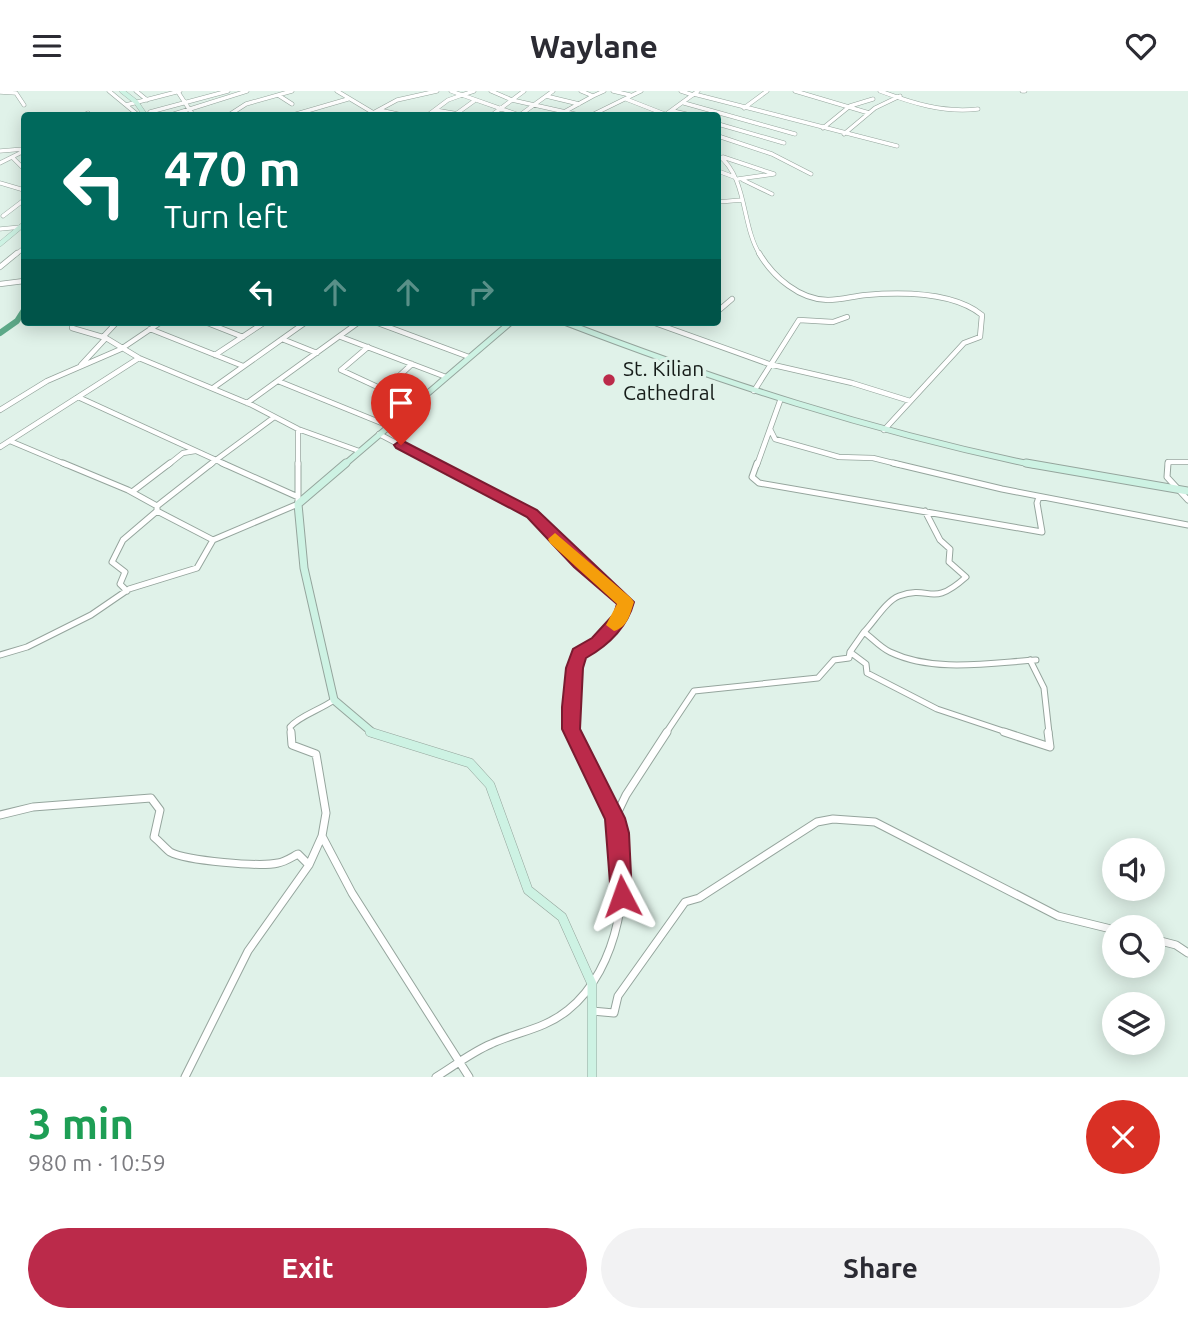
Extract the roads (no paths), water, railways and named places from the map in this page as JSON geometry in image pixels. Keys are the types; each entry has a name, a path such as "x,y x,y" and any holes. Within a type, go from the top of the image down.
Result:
{"street":[{"path":"109,91 135,112"},
{"path":"122,91 136,102 143,112"},
{"path":"136,91 147,100"},
{"path":"127,105 179,91 191,110"},
{"path":"150,112 228,91"},
{"path":"183,112 243,91 255,101"},
{"path":"235,112 255,101 292,91"},
{"path":"337,91 370,112"},
{"path":"379,110 404,98 437,91"},
{"path":"451,91 507,112"},
{"path":"433,112 448,100 474,91"},
{"path":"491,91 512,100 564,112 604,91"},
{"path":"496,112 524,91"},
{"path":"524,112 553,91"},
{"path":"581,91 593,96"},
{"path":"613,91 633,95"},
{"path":"598,112 641,91"},
{"path":"681,91 897,146"},
{"path":"744,108 766,91"},
{"path":"795,91 869,113"},
{"path":"880,91 900,96 919,106 962,111 978,109"},
{"path":"0,92 16,93 24,105"},
{"path":"673,111 695,93"},
{"path":"278,95 292,104"},
{"path":"547,96 579,104"},
{"path":"844,134 869,113 900,96"},
{"path":"303,112 348,99"},
{"path":"626,99 658,112"},
{"path":"823,128 850,106 873,99"},
{"path":"459,112 474,101"},
{"path":"684,103 717,112"},
{"path":"379,110 388,112"},
{"path":"435,110 446,112"},
{"path":"673,111 677,112"},
{"path":"746,120 756,111"},
{"path":"721,113 794,134"},
{"path":"721,125 784,143"},
{"path":"721,137 772,154 811,174"},
{"path":"0,151 21,150"},
{"path":"0,163 21,152"},
{"path":"723,157 735,178 754,243 775,274 804,295 825,299 900,295 955,302 979,310 982,314 980,337 964,343 883,431"},
{"path":"723,157 774,174 735,178"},
{"path":"13,158 21,166"},
{"path":"721,172 772,194"},
{"path":"0,183 21,188"},
{"path":"721,202 742,200"},
{"path":"3,216 21,202"},
{"path":"1,230 21,225"},
{"path":"0,244 21,227"},
{"path":"1,230 12,235"},
{"path":"0,267 21,251"},
{"path":"0,284 21,281"},
{"path":"721,308 732,299"},
{"path":"753,392 799,320 833,322 847,317"},
{"path":"72,326 105,337 139,358 247,403 298,429 359,451"},
{"path":"79,367 114,326"},
{"path":"0,410 47,381 121,349 154,326"},
{"path":"215,326 243,337"},
{"path":"215,355 259,326"},
{"path":"213,388 300,326"},
{"path":"247,403 354,326"},
{"path":"385,326 468,358"},
{"path":"0,655 27,647 92,615 127,591 197,568 213,540 300,500 506,326"},
{"path":"578,326 753,392 883,431 1033,466 1188,492"},
{"path":"663,326 769,364 852,383 910,401"},
{"path":"150,328 243,366"},
{"path":"340,336 446,377"},
{"path":"282,339 317,353"},
{"path":"368,347 341,370 384,390 412,364"},
{"path":"0,447 139,358"},
{"path":"278,381 389,426"},
{"path":"78,397 300,500"},
{"path":"780,401 752,477 759,483 1042,532 1037,503 1039,497"},
{"path":"127,591 120,584 125,572 112,562 122,540 216,460 273,418"},
{"path":"298,429 304,568 334,700 372,733 470,763 490,785 528,890 562,917 592,984 592,1077"},
{"path":"770,429 775,439 839,457 873,458 1039,497 1188,525"},
{"path":"379,434 532,514 580,563 626,602 621,617 598,643 579,654 572,685 571,729 615,818 623,880 621,912 600,972 570,1009 544,1026 490,1044 436,1077"},
{"path":"10,441 132,492 213,540"},
{"path":"132,492 183,453 195,451"},
{"path":"1188,461 1168,462 1167,477 1176,490 1188,500"},
{"path":"615,818 626,795 694,691 808,680 825,673 834,660 849,658 850,652 863,638 864,632 896,597 911,593 937,596 948,593 966,577 965,573 949,562 950,549 940,540 925,511"},
{"path":"850,652 866,664 867,673 912,698 977,725 1050,747 1044,688 1033,660 953,666 922,661 889,652 864,632"},
{"path":"185,1077 248,951 309,865 322,836 326,813 316,754 292,745 289,727 298,718 313,715 334,700"},
{"path":"0,815 33,807 151,798 162,808 154,837 171,852 223,862 244,862 251,866 280,863 298,854 309,865"},
{"path":"592,1011 614,1013 618,996 685,902 699,898 817,822 833,819 875,823 1058,916 1102,927"},
{"path":"322,836 352,893 469,1077"},
{"path":"1165,942 1176,945 1188,953"}],"waterway":[{"path":"0,333 17,321 21,315"}],"place":[{"name":"St. Kilian Cathedral","path":"609,380"}]}
